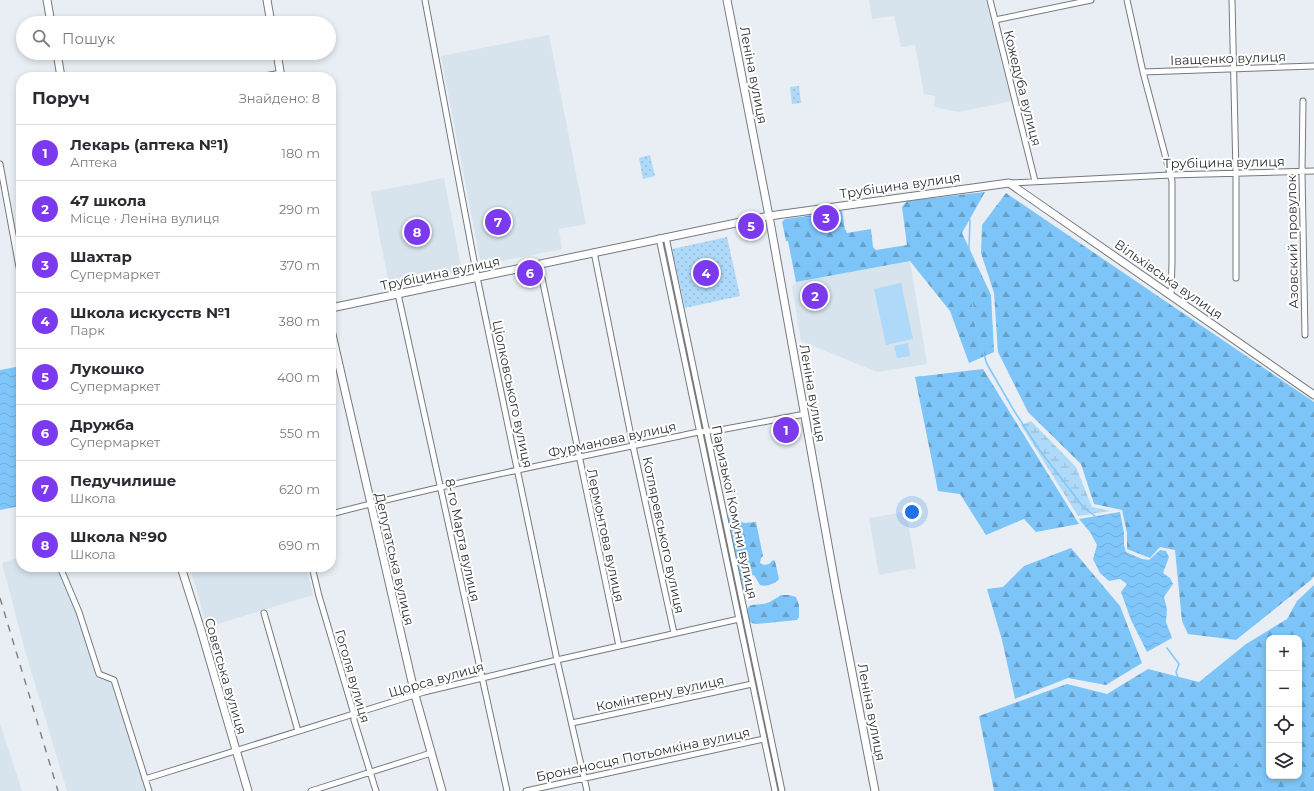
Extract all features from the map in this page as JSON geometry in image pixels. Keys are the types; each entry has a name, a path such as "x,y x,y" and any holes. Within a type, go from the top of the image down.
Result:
{"street":[{"path":"47,0 50,16"},
{"path":"267,0 270,16"},
{"name":"Ціолковського вулиця","path":"425,0 477,277 557,660 587,791"},
{"name":"Леніна вулиця","path":"727,0 769,216 836,589 875,791"},
{"name":"Кожедуба вулиця","path":"990,0 1035,182"},
{"path":"994,20 1091,0"},
{"path":"1127,0 1143,72 1170,175 1172,189 1171,295"},
{"path":"1232,0 1232,68 1236,174 1236,278"},
{"path":"58,60 60,72"},
{"path":"278,60 280,72"},
{"name":"Іващенко вулиця","path":"1143,72 1314,66"},
{"name":"Азовский провулок","path":"1303,101 1302,172 1305,334"},
{"path":"0,164 16,251"},
{"name":"Трубіцина вулиця","path":"336,307 769,216 1009,183 1170,175 1314,171"},
{"name":"Вільхівська вулиця","path":"1009,183 1314,395"},
{"name":"Паризької Комуни вулиця","path":"663,238 707,431 782,791"},
{"name":"Паризької Комуни вулиця","path":"663,238 700,432 775,791"},
{"name":"Котляревського вулиця","path":"594,252 633,446 674,633"},
{"name":"Лермонтова вулиця","path":"539,264 619,646"},
{"name":"8-го Марта вулиця","path":"398,294 508,791"},
{"name":"Депутатська вулиця","path":"336,352 415,695 442,791"},
{"name":"Фурманова вулиця","path":"336,513 440,487 518,470 700,432 805,414"},
{"path":"62,572 79,612 99,674 114,680 149,791"},
{"name":"Советська вулиця","path":"183,572 248,791"},
{"name":"Гоголя вулиця","path":"313,572 354,714 354,720 376,791"},
{"path":"264,613 298,732"},
{"name":"Щорса вулиця","path":"145,779 415,695 482,677 739,618"},
{"name":"Комінтерну вулиця","path":"572,723 752,684"},
{"name":"Броненосця Потьомкіна вулиця","path":"526,791 764,739"},
{"path":"311,791 431,753"}],"shaded area":[{"path":"869,0 986,0 1011,101 959,112 934,107 935,96 924,94 915,45 901,47 894,16 872,19"},
{"path":"549,35 586,224 559,229 562,249 481,265 441,56"},
{"path":"444,178 462,271 389,285 371,192"},
{"path":"910,261 927,364 877,372 801,341 792,287 796,282"},
{"path":"906,512 916,568 879,575 869,518"},
{"path":"16,559 16,572 60,572 76,607 99,676 108,678 110,684 113,684 147,791 67,791 24,647 2,563"},
{"path":"191,572 307,572 313,595 207,627"},
{"path":"0,724 22,791 0,791"}],"green space":[{"path":"799,86 801,103 792,104 790,87"},
{"path":"650,155 655,176 643,179 639,158"},
{"path":"985,192 962,233 991,295 994,352 969,363 950,311 910,261 796,282 788,241 786,241 782,222 785,219 842,211 845,230 847,233 871,229 873,247 876,250 907,245 902,207 907,201"},
{"path":"1006,193 1314,402 1314,576 1236,640 1188,634 1182,621 1175,550 1160,547 1150,558 1127,549 1127,533 1122,510 1094,504 1081,464 1028,412 998,352 994,293 981,253 982,225"},
{"path":"727,237 740,296 685,308 672,249"},
{"path":"901,283 913,339 886,345 874,289"},
{"path":"908,343 910,356 897,358 894,346"},
{"path":"983,369 1079,524 1036,532 1024,519 986,535 960,494 938,491 915,377"},
{"path":"1031,421 1076,467 1092,507 1110,511 1078,516 1021,425"},
{"path":"727,516 735,516 744,523 756,522 763,556 760,563 764,565 769,564 773,560 775,561 779,579 773,584 762,586 754,575 749,577 751,588 747,591 743,589"},
{"path":"1071,548 1120,606 1142,663 1106,685 1068,678 1015,699 1002,640 987,589 1003,587 1024,566"},
{"path":"1314,585 1314,791 994,791 979,716 1067,684 1107,694 1148,669 1199,682 1246,644 1287,619 1297,601"},
{"path":"781,595 796,597 799,605 799,617 797,620 756,624 748,620 747,609 749,607 769,602"}],"water":[{"path":"16,367 16,507 0,510 0,370"},
{"path":"1120,512 1126,552 1142,559 1149,560 1160,550 1166,551 1169,557 1163,573 1170,578 1173,584 1164,597 1167,609 1166,622 1172,638 1147,652 1131,620 1121,592 1127,584 1120,579 1109,581 1100,573 1093,559 1097,545 1090,532 1079,519"}],"waterway":[{"path":"970,220 968,274 977,334 987,364 1038,448 1084,508 1095,516"},
{"path":"1167,648 1179,664 1176,672 1188,704 1216,735 1243,771 1250,791"}],"railway":[{"path":"0,598 58,791"}],"place":[{"name":"Шахтар","path":"826,218"},
{"name":"Педучилише","path":"498,222"},
{"name":"Лукошко","path":"751,226"},
{"name":"Школа №90","path":"417,232"},
{"name":"Дружба","path":"530,273"},
{"name":"Школа искусств №1","path":"706,273"},
{"name":"47 школа","path":"815,296"},
{"name":"Лекарь (аптека №1)","path":"786,430"}]}
